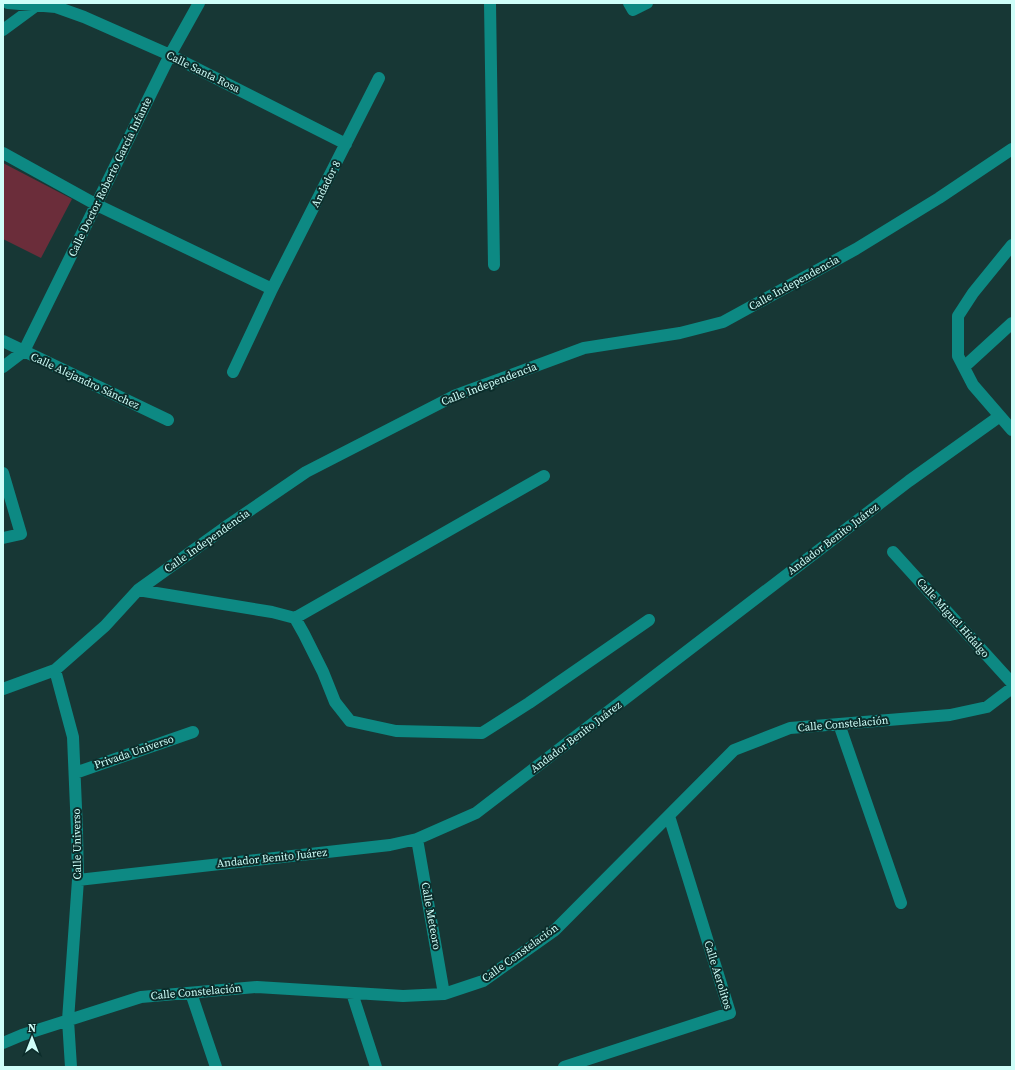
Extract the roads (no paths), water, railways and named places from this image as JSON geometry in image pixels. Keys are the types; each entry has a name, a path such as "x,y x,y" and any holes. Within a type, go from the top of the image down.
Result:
{"street":[{"name":"Calle Santa Rosa","path":"8,3 57,5 170,55 346,144"},
{"name":"Calle Doctor Roberto García Infante","path":"24,351 170,55 199,3"},
{"path":"490,3 494,265"},
{"path":"629,3 633,10 647,3"},
{"path":"3,30 37,5"},
{"name":"Andador 8","path":"233,372 272,289 379,78"},
{"name":"Calle Independencia","path":"3,689 55,670 105,626 138,590 306,472 454,396 584,348 680,333 723,322 856,249 939,198 1012,149"},
{"path":"3,153 97,205 272,289"},
{"path":"1012,245 972,293 958,316 958,356 972,385 1012,430"},
{"path":"964,366 1012,323"},
{"name":"Calle Alejandro Sánchez","path":"3,340 168,420"},
{"path":"3,367 24,351"},
{"name":"Andador Benito Juárez","path":"78,880 390,845 418,839 476,813 909,481 1000,416"},
{"path":"3,473 21,534 3,538"},
{"path":"138,590 272,612 295,618 544,476"},
{"name":"Calle Miguel Hidalgo","path":"893,552 1012,683"},
{"path":"295,618 323,672 334,702 350,721 396,731 482,733 529,703 648,620"},
{"name":"Calle Universo","path":"55,670 73,737 75,773 78,880 68,1020 71,1067"},
{"name":"Calle Constelación","path":"3,1043 68,1020 141,997 257,987 403,996 444,994 483,981 555,930 734,750 790,728 950,715 987,707 1012,688"},
{"path":"839,724 901,903"},
{"name":"Privada Universo","path":"75,773 193,732"},
{"name":"Calle Aerolitos","path":"564,1067 730,1013 669,816"},
{"name":"Calle Meteoro","path":"418,839 444,994"},
{"path":"191,993 216,1067"},
{"path":"352,993 376,1067"}]}
